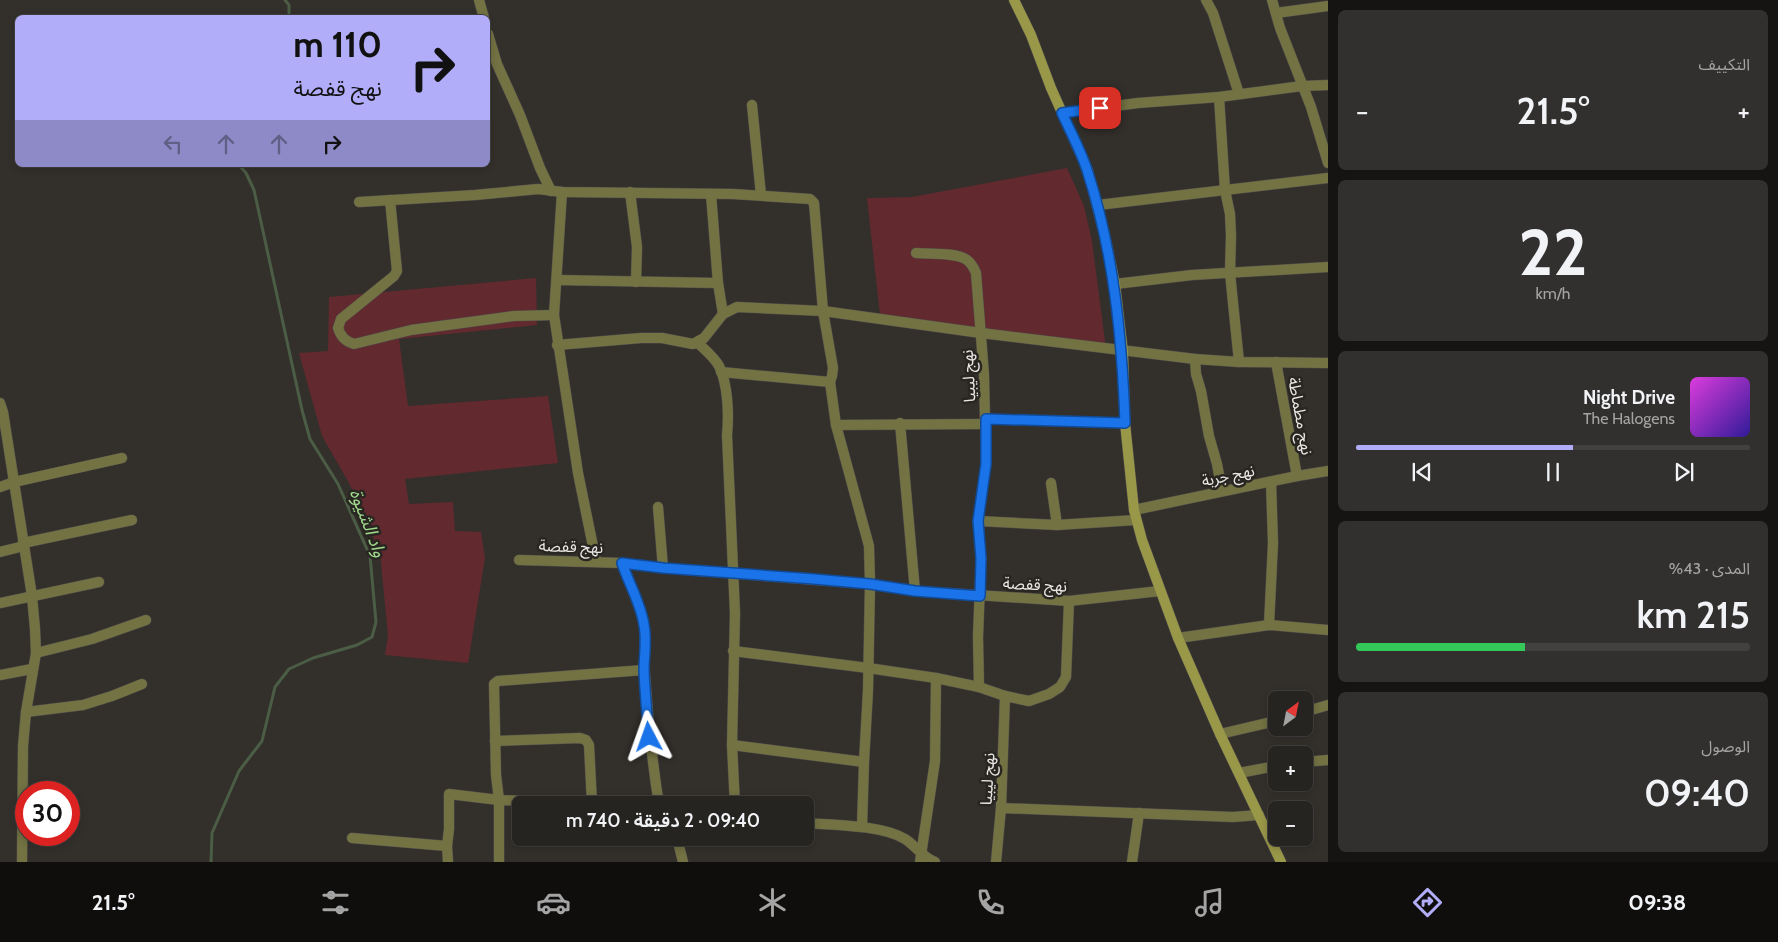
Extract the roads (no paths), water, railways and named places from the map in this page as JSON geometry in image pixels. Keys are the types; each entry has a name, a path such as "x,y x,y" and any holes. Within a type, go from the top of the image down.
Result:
{"main road":[{"path":"1014,0 1031,35 1062,113 1088,171 1098,205 1114,284 1122,352 1125,423 1135,515 1178,638 1220,734 1281,862"}],"street":[{"path":"479,0 483,15"},
{"path":"1206,0 1213,13 1239,94"},
{"path":"1272,0 1321,138 1328,163"},
{"path":"1276,13 1328,6"},
{"path":"490,41 497,64 520,115 540,168 556,192 557,280 554,315 557,345 578,473 596,561"},
{"path":"1062,113 1219,97 1302,86 1328,85"},
{"path":"1219,97 1225,190 1230,214 1230,273 1239,362"},
{"path":"752,105 761,195"},
{"path":"1098,205 1328,178"},
{"path":"360,202 475,195 538,188 556,192 761,195 810,199 814,203 823,311 833,368 830,382 836,425 869,546 868,690 862,827"},
{"path":"630,192 637,247 636,282"},
{"path":"711,194 718,283 723,314"},
{"path":"390,200 396,271 394,276 341,319 338,328 342,338 354,344 411,330 514,316 554,315"},
{"name":"نهج ليبيا","path":"916,253 958,256 967,259 976,273 981,333 986,464 978,521 981,558 978,637 979,687"},
{"path":"1114,284 1192,275 1328,267"},
{"path":"557,280 718,283"},
{"path":"557,345 641,338 662,338 694,344 704,338 723,314 737,307 823,311 1122,352 1195,359 1239,362 1328,363"},
{"path":"698,343 714,359 721,372 729,418 727,435 735,613 732,745 735,796"},
{"path":"1195,359 1196,374 1222,492"},
{"name":"نهج مطماطة","path":"1276,362 1297,476"},
{"path":"721,372 830,382"},
{"path":"0,403 32,596 36,653 26,712 23,754 22,862"},
{"path":"836,425 985,421 1125,423"},
{"path":"900,423 915,591"},
{"path":"0,487 14,482 122,458"},
{"name":"نهج جربة","path":"978,521 1057,525 1135,515 1222,492 1297,476 1328,472"},
{"path":"1269,625 1273,543 1270,482"},
{"path":"1051,484 1057,525"},
{"path":"658,507 663,568"},
{"path":"0,552 132,520"},
{"name":"نهج قفصة","path":"519,560 596,561 870,584 915,591 1069,601 1160,591"},
{"path":"622,563 642,613 644,625 646,640 644,670 649,737 658,796"},
{"path":"0,603 99,582"},
{"path":"733,651 936,678 979,687 1005,696 1029,701 1050,694 1060,687 1066,677 1069,601"},
{"path":"36,653 92,638 146,620"},
{"path":"1178,638 1269,625 1328,630"},
{"path":"0,675 32,669"},
{"path":"499,862 499,800 496,775 494,684 498,681 644,670"},
{"path":"920,858 935,761 936,678"},
{"path":"26,712 83,705 142,684"},
{"name":"نهج ليبيا","path":"996,862 1001,808 1005,696"},
{"path":"1313,709 1328,705"},
{"path":"1220,734 1268,723"},
{"path":"495,741 580,738 586,740 589,745 592,796"},
{"path":"732,745 864,762"},
{"path":"1313,761 1328,760"},
{"path":"1239,773 1268,768"},
{"path":"448,862 449,794 512,800"},
{"path":"1001,808 1233,817 1260,815"},
{"path":"1132,862 1139,813"},
{"path":"814,824 862,827 886,832 904,839 920,858 935,862"},
{"path":"352,838 447,846"},
{"path":"679,846 682,862"}],"waterway":[{"name":"واد الشيوة","path":"285,0 289,5 289,15"},
{"name":"واد الشيوة","path":"211,862 212,833 239,771 262,741 275,687 289,669 313,658 357,645 372,637 376,622 370,556 338,484 310,439 254,190 246,173 241,167"}]}
